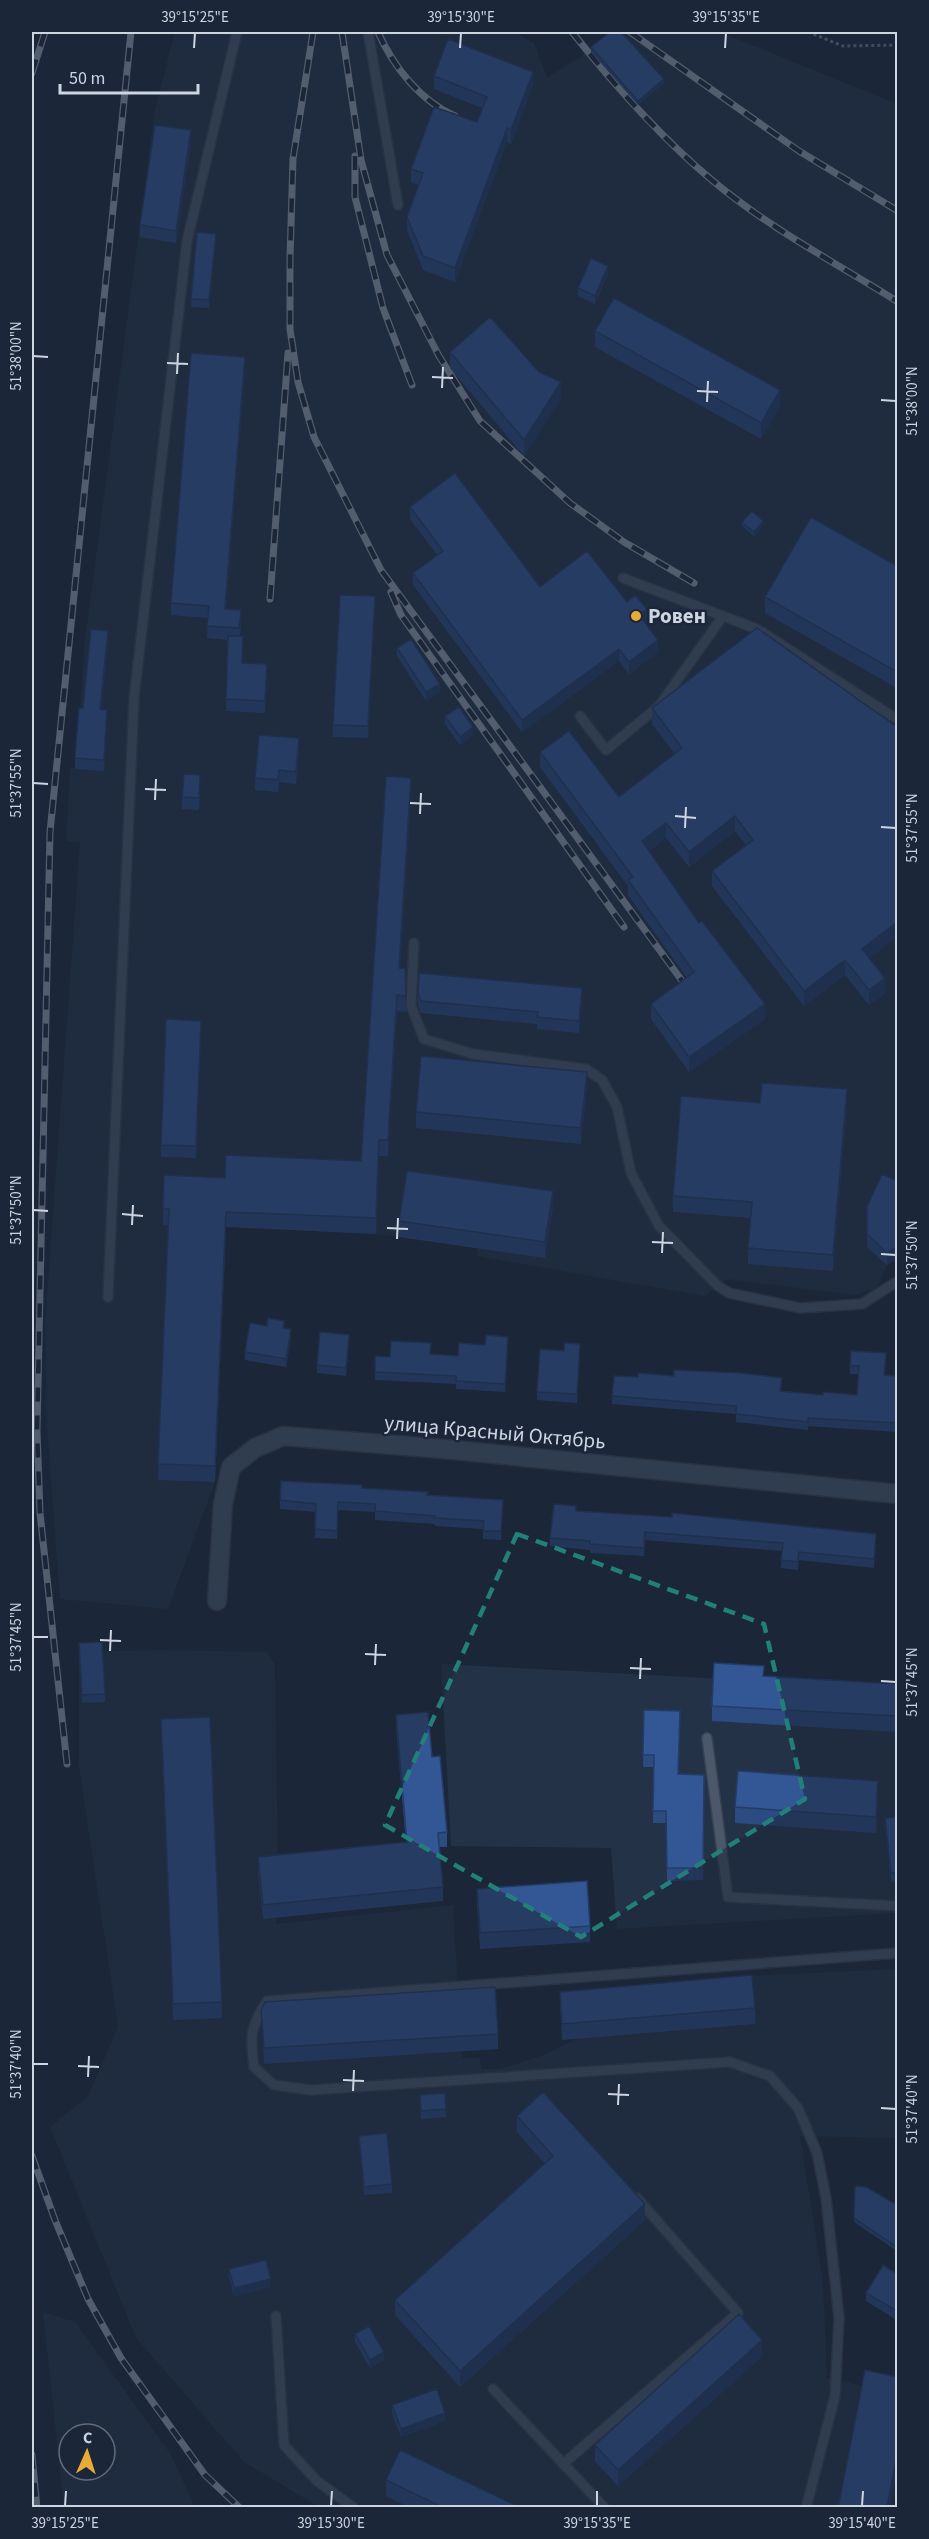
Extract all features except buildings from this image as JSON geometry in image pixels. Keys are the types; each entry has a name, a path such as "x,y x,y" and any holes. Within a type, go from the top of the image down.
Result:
{"street":[{"name":"улица Красный Октябрь","path":"217,1601 222,1504 231,1467 255,1448 283,1436 444,1449 897,1494"}],"lane":[{"path":"108,1297 134,698 187,241 237,32"},
{"path":"368,32 398,205"},
{"path":"623,578 757,629 897,720"},
{"path":"580,716 606,750 659,706 723,616"},
{"path":"414,944 411,1006 424,1039 473,1054 586,1069 602,1080 617,1107 631,1173 659,1226 718,1286 729,1293 800,1308 862,1304 897,1281"},
{"path":"707,1738 728,1897 897,1906"},
{"path":"806,2508 834,2396 839,2318 826,2198 817,2152 798,2108 770,2076 730,2062 311,2090 274,2085 254,2067 252,2047 254,2021 267,2001 897,1953"},
{"path":"563,2464 738,2313 632,2192"},
{"path":"276,2316 284,2445 317,2481 354,2508"},
{"path":"493,2390 605,2508"}],"path":[{"path":"808,32 843,46 897,45"}],"highlighted area":[{"path":"517,1534 764,1624 805,1799 581,1937 385,1825"}],"shaded area":[{"path":"175,32 514,32 534,43 547,77 576,60 611,32 720,32 897,104 897,1259 887,1265 877,1288 855,1295 727,1279 704,1296 477,1256 477,1248 376,1234 226,1227 215,1482 168,1609 60,1599 47,1426 45,1324 80,842 66,841 70,768 76,768 85,640 155,109"},
{"path":"158,1650 266,1652 275,1664 278,1870 276,1924 453,1905 462,2058 480,2058 482,2069 500,2069 544,2055 578,2038 745,1976 897,1969 897,2138 800,2136 823,2281 827,2378 897,2393 898,2482 893,2507 319,2507 244,2462 136,2338 50,2127 88,2096 118,2027 79,1767 79,1652"},
{"path":"441,1664 764,1681 897,1699 897,1913 617,1929 611,1848 451,1846"},
{"path":"43,2312 75,2322 170,2453 195,2507 64,2507 61,2482 117,2482 117,2422 57,2422 57,2442"}],"railway":[{"path":"32,73 45,32"},
{"path":"67,1764 40,1513 37,1431 50,832 131,32"},
{"path":"313,32 293,159 290,329 298,382 314,437 381,570 691,993"},
{"path":"342,32 361,160 387,255 439,356 480,421 570,503 624,542 694,583"},
{"path":"378,32 391,57 419,92 455,116"},
{"path":"572,32 639,110 713,181 780,230 898,302"},
{"path":"630,32 799,151 898,211"},
{"path":"355,156 355,197 383,308 412,385"},
{"path":"270,599 288,353"},
{"path":"391,592 401,615 624,927"},
{"path":"32,2156 55,2220 88,2299 121,2358 205,2475 240,2508"},
{"path":"32,2455 37,2508"}],"place":[{"name":"Ровен","path":"636,616"}]}
